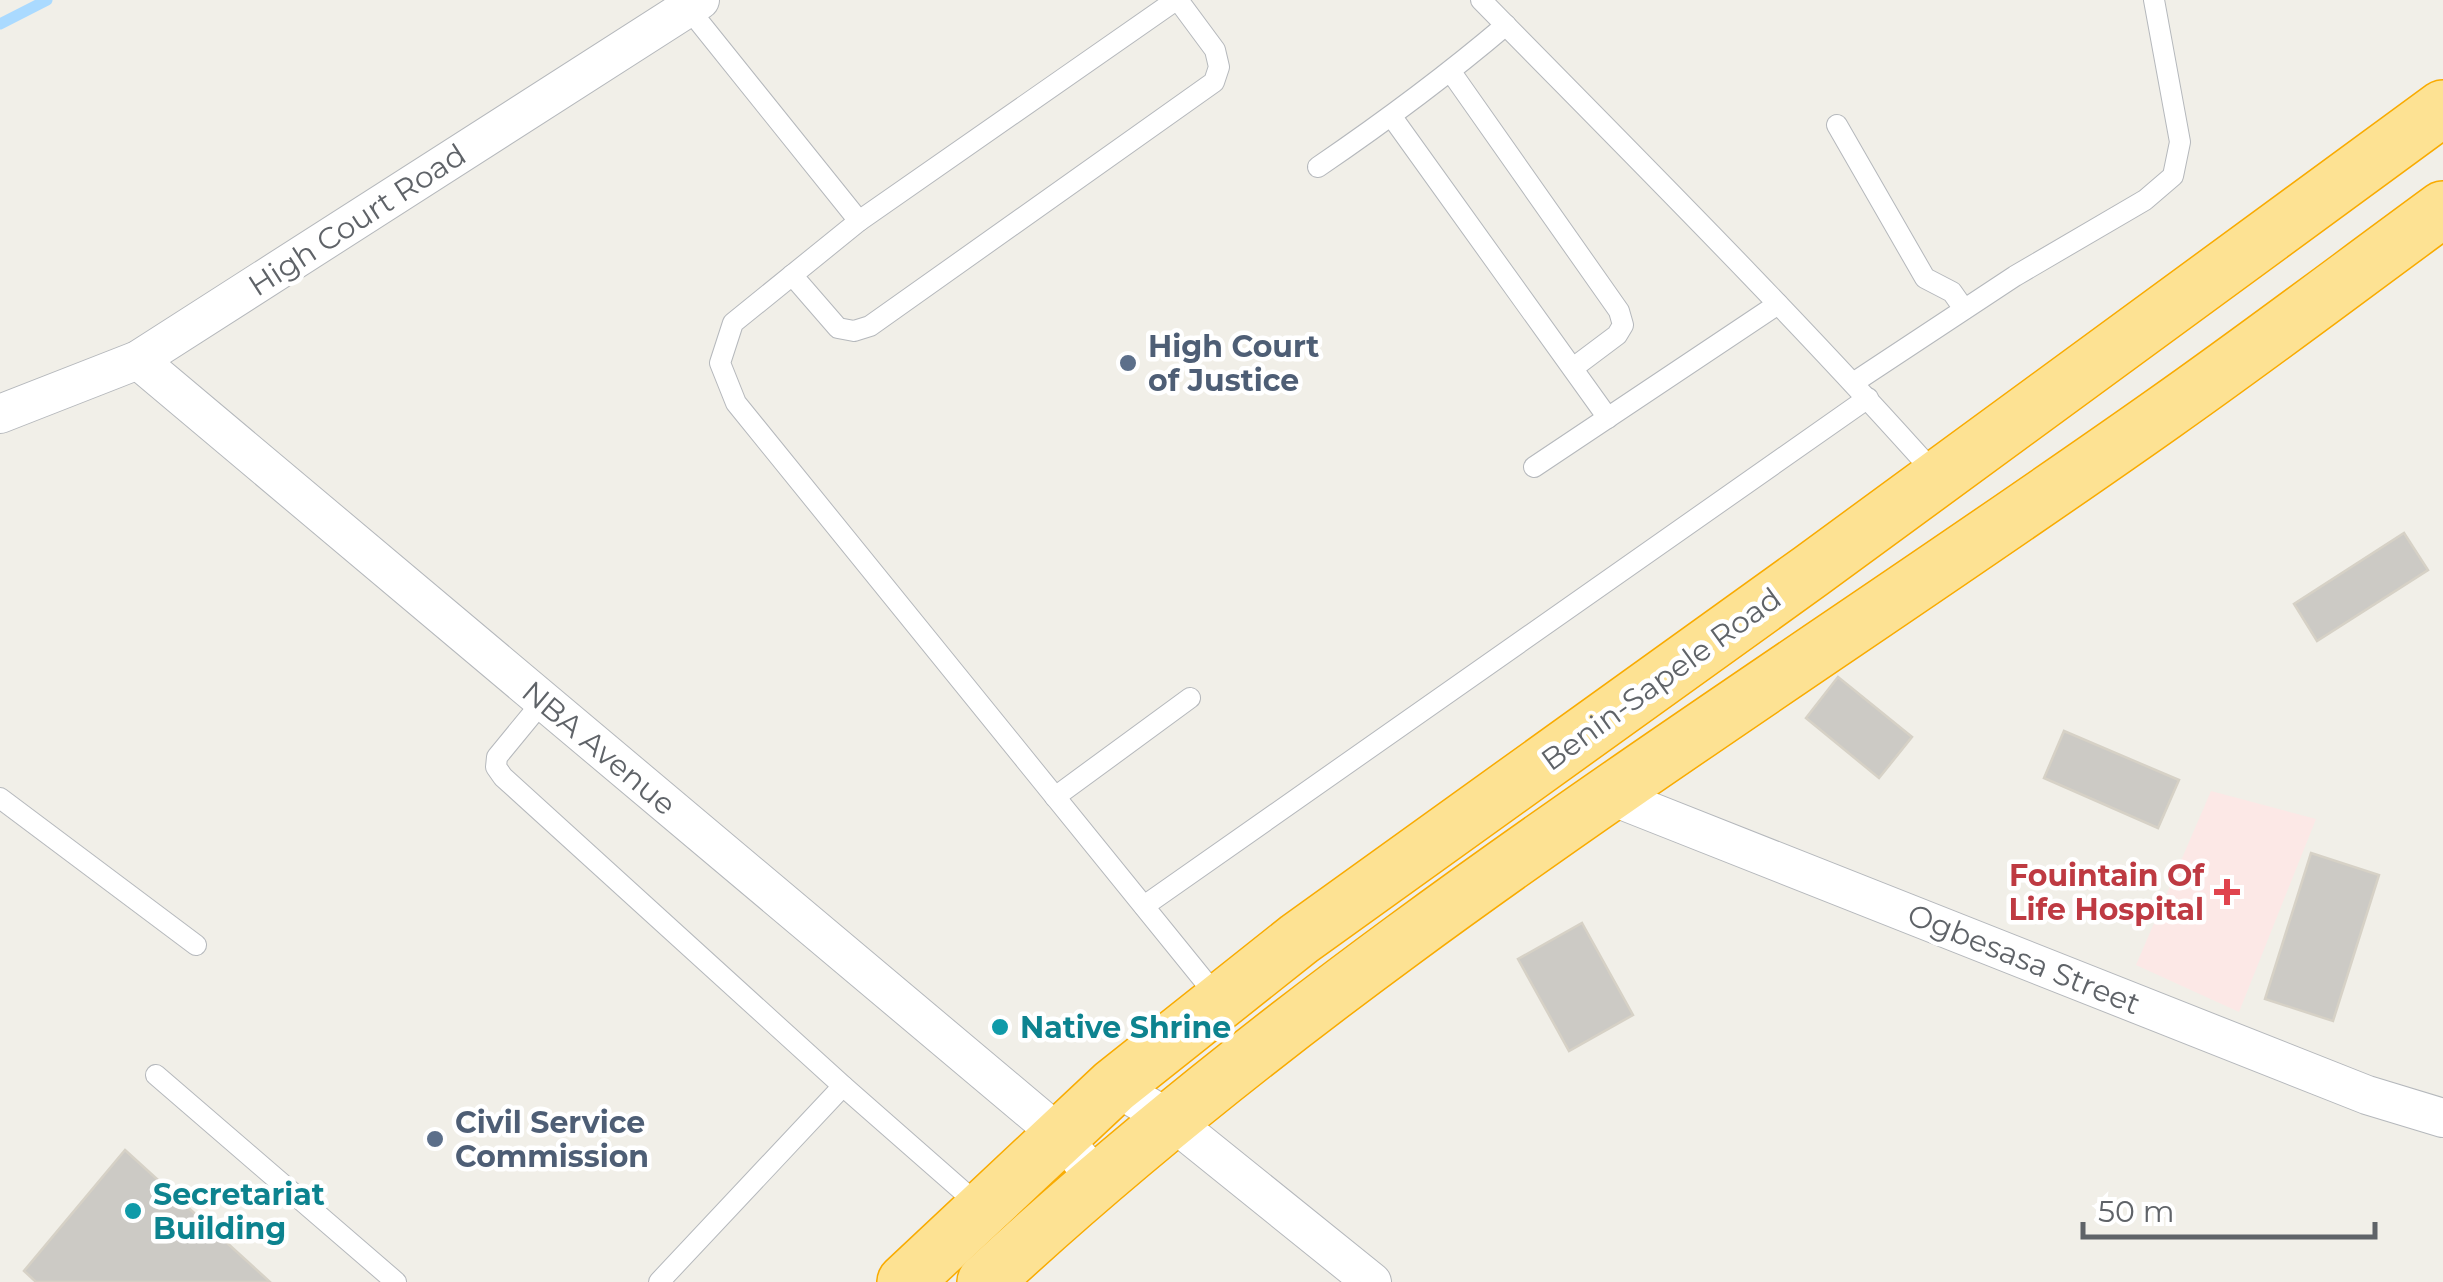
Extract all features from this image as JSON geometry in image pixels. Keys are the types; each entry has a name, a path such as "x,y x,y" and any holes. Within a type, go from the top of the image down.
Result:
{"highway":[{"name":"Benin-Sapele Road","path":"905,1282 1114,1086 1299,940 2443,108"},
{"name":"Benin-Sapele Road","path":"985,1282 1216,1080 1606,794 2164,414 2443,209"}],"street":[{"name":"High Court Road","path":"0,414 138,360 694,4"},
{"name":"NBA Avenue","path":"138,360 1061,1136 1099,1182"},
{"name":"Ogbesasa Street","path":"1606,794 2367,1095 2443,1118"},
{"path":"1114,1086 1171,1120 1372,1282"}],"lane":[{"path":"792,275 838,328 870,326 1214,82 1219,67 1214,50 1177,0 859,221 792,275 733,323 720,363 736,404 1221,1002"},
{"path":"1482,0 1778,304 1938,478"},
{"path":"1144,906 1860,390 1964,310 2145,200 2173,176 2180,142 2154,0"},
{"path":"694,4 859,221"},
{"path":"1318,166 1392,117 1506,25"},
{"path":"1451,72 1619,312 1623,324 1618,334 1573,368"},
{"path":"1392,117 1608,418"},
{"path":"1836,125 1926,278 1952,292 1964,310"},
{"path":"1534,467 1778,304"},
{"path":"1055,797 1190,698"},
{"path":"543,701 497,757 496,767 503,777 984,1209"},
{"path":"0,798 196,945"},
{"path":"156,1075 396,1282"},
{"path":"659,1282 843,1086"}],"shaded area":[{"name":"Fouintain Of Life Hospital","path":"2211,791 2316,819 2239,1012 2136,965"}],"building":[{"path":"2404,533 2428,570 2317,641 2294,604"},
{"path":"1838,677 1912,737 1879,778 1806,718"},
{"path":"2064,731 2179,780 2158,828 2044,778"},
{"path":"2311,853 2379,875 2333,1021 2265,999"},
{"path":"1582,923 1633,1015 1569,1051 1518,959"},
{"name":"Secretariat Building","path":"125,1150 270,1282 36,1282 24,1271"}],"waterway":[{"path":"0,24 47,0"}],"place":[{"name":"High Court of Justice","path":"1128,363"},
{"name":"Fouintain Of Life Hospital","path":"2227,892"},
{"name":"Native Shrine","path":"1000,1027"},
{"name":"Civil Service Commission","path":"435,1139"},
{"name":"Secretariat Building","path":"133,1211"}]}
